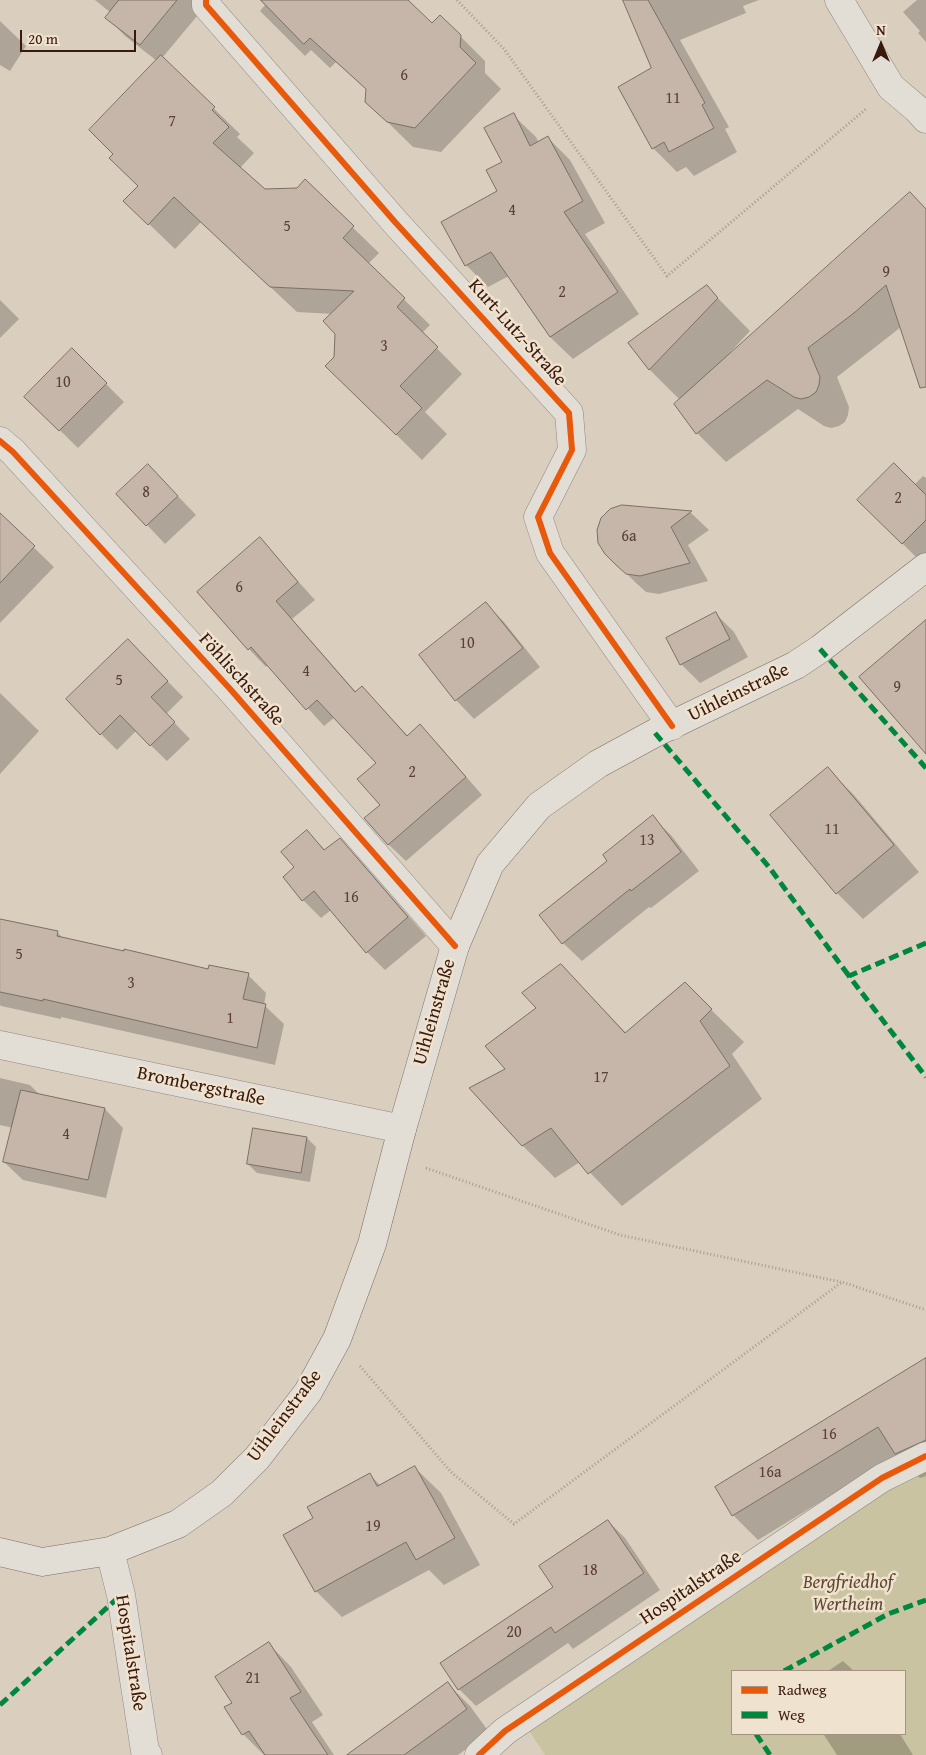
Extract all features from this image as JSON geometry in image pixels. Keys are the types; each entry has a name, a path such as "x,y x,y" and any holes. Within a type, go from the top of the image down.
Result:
{"street":[{"name":"Kurt-Lutz-Straße","path":"206,0 206,5 382,207 569,413 572,450 538,517 550,553 672,726"},
{"path":"843,2 891,87 926,119"},
{"name":"Föhlischstraße","path":"0,441 14,452 231,690 455,946"},
{"name":"Uihleinstraße","path":"0,1552 42,1562 110,1551 178,1524 222,1493 257,1458 308,1392 337,1339 372,1244 394,1157 455,946 490,864 539,806 598,764 655,733 796,665 820,649 926,566"},
{"name":"Brombergstraße","path":"0,1044 402,1129"},
{"name":"Hospitalstraße","path":"479,1755 511,1727 874,1484 926,1456"},
{"name":"Hospitalstraße","path":"110,1551 121,1595 146,1754"}],"path":[{"path":"457,0 504,49 667,276 891,87"},
{"path":"394,1157 620,1235 842,1282 926,1310"},
{"path":"337,1339 451,1472 514,1524 842,1282"}],"green space":[{"name":"Bergfriedhof Wertheim","path":"926,1456 926,1755 545,1755 522,1720"}],"building":[{"path":"119,0 177,0 140,45 105,18"},
{"path":"261,0 408,0 432,23 440,15 461,35 460,47 476,63 415,128 387,122 365,102 366,89 310,38 304,44"},
{"path":"623,0 648,0 705,103 702,105 714,128 669,152 664,142 652,149 618,87 651,68"},
{"path":"161,55 215,107 212,110 229,127 213,143 265,189 297,188 305,179 354,226 343,238 405,298 397,307 438,347 400,386 422,408 396,435 325,366 334,357 335,334 323,321 354,291 270,287 174,197 148,225 123,201 138,186 109,158 113,154 89,130"},
{"path":"514,113 530,146 548,136 583,201 564,212 618,292 550,337 491,252 465,266 441,222 497,191 486,170 502,162 484,128"},
{"path":"910,192 926,209 926,387 920,388 886,285 854,313 808,348 820,377 816,392 809,397 801,399 794,397 767,380 696,434 674,404"},
{"path":"707,285 718,298 649,370 628,343"},
{"path":"72,348 107,383 59,431 24,397"},
{"path":"894,463 926,495 926,520 902,544 857,500"},
{"path":"148,464 178,496 146,526 116,494"},
{"path":"622,505 692,511 671,527 690,563 640,576 626,574 605,554 598,543 597,530 601,518 610,509"},
{"path":"0,513 35,546 0,583"},
{"path":"260,537 298,582 276,601 355,692 362,686 407,736 420,724 466,777 388,845 364,818 380,805 357,779 376,763 317,700 306,710 251,647 248,650 197,592"},
{"path":"486,602 523,648 455,701 419,655"},
{"path":"716,612 730,639 680,665 666,638"},
{"path":"926,620 926,754 859,677"},
{"path":"128,639 168,681 151,697 175,722 150,746 120,715 100,735 66,699"},
{"path":"828,767 894,845 836,894 770,815"},
{"path":"653,815 681,852 631,891 630,889 562,944 539,915 607,861 603,855"},
{"path":"307,830 324,850 340,838 408,917 366,953 314,891 302,901 283,877 294,867 281,852"},
{"path":"0,919 58,931 57,936 124,951 124,949 208,969 209,965 249,973 243,999 266,1004 257,1048 43,999 43,1001 0,992"},
{"path":"561,964 625,1033 685,982 712,1009 700,1021 730,1066 588,1174 551,1128 522,1146 469,1088 505,1069 485,1046 536,1008 522,993"},
{"path":"21,1090 105,1108 88,1180 3,1162"},
{"path":"253,1128 307,1137 301,1173 247,1164"},
{"path":"926,1358 926,1440 895,1454 878,1427 732,1516 715,1487"},
{"path":"415,1466 455,1538 416,1560 406,1542 315,1592 283,1535 313,1518 307,1507 370,1473 377,1486"},
{"path":"608,1520 644,1573 555,1633 551,1627 458,1690 440,1663 553,1587 539,1566"},
{"path":"269,1642 301,1692 290,1698 328,1755 265,1755 249,1731 242,1735 224,1707 232,1703 215,1677"},
{"path":"448,1682 467,1709 404,1755 347,1755"}],"marked path":[{"path":"820,649 926,768"},
{"path":"655,733 769,867 849,976"},
{"path":"926,943 849,976 926,1077"},
{"path":"0,1705 121,1595"},
{"path":"786,1670 888,1614 926,1600"},
{"path":"757,1735 770,1755"}],"cycle path":[{"path":"206,0 206,5 395,222 569,413 572,450 538,517 550,553 672,726"},
{"path":"0,441 13,452 231,690 455,946"},
{"path":"479,1755 505,1731 882,1478 926,1456"}]}
